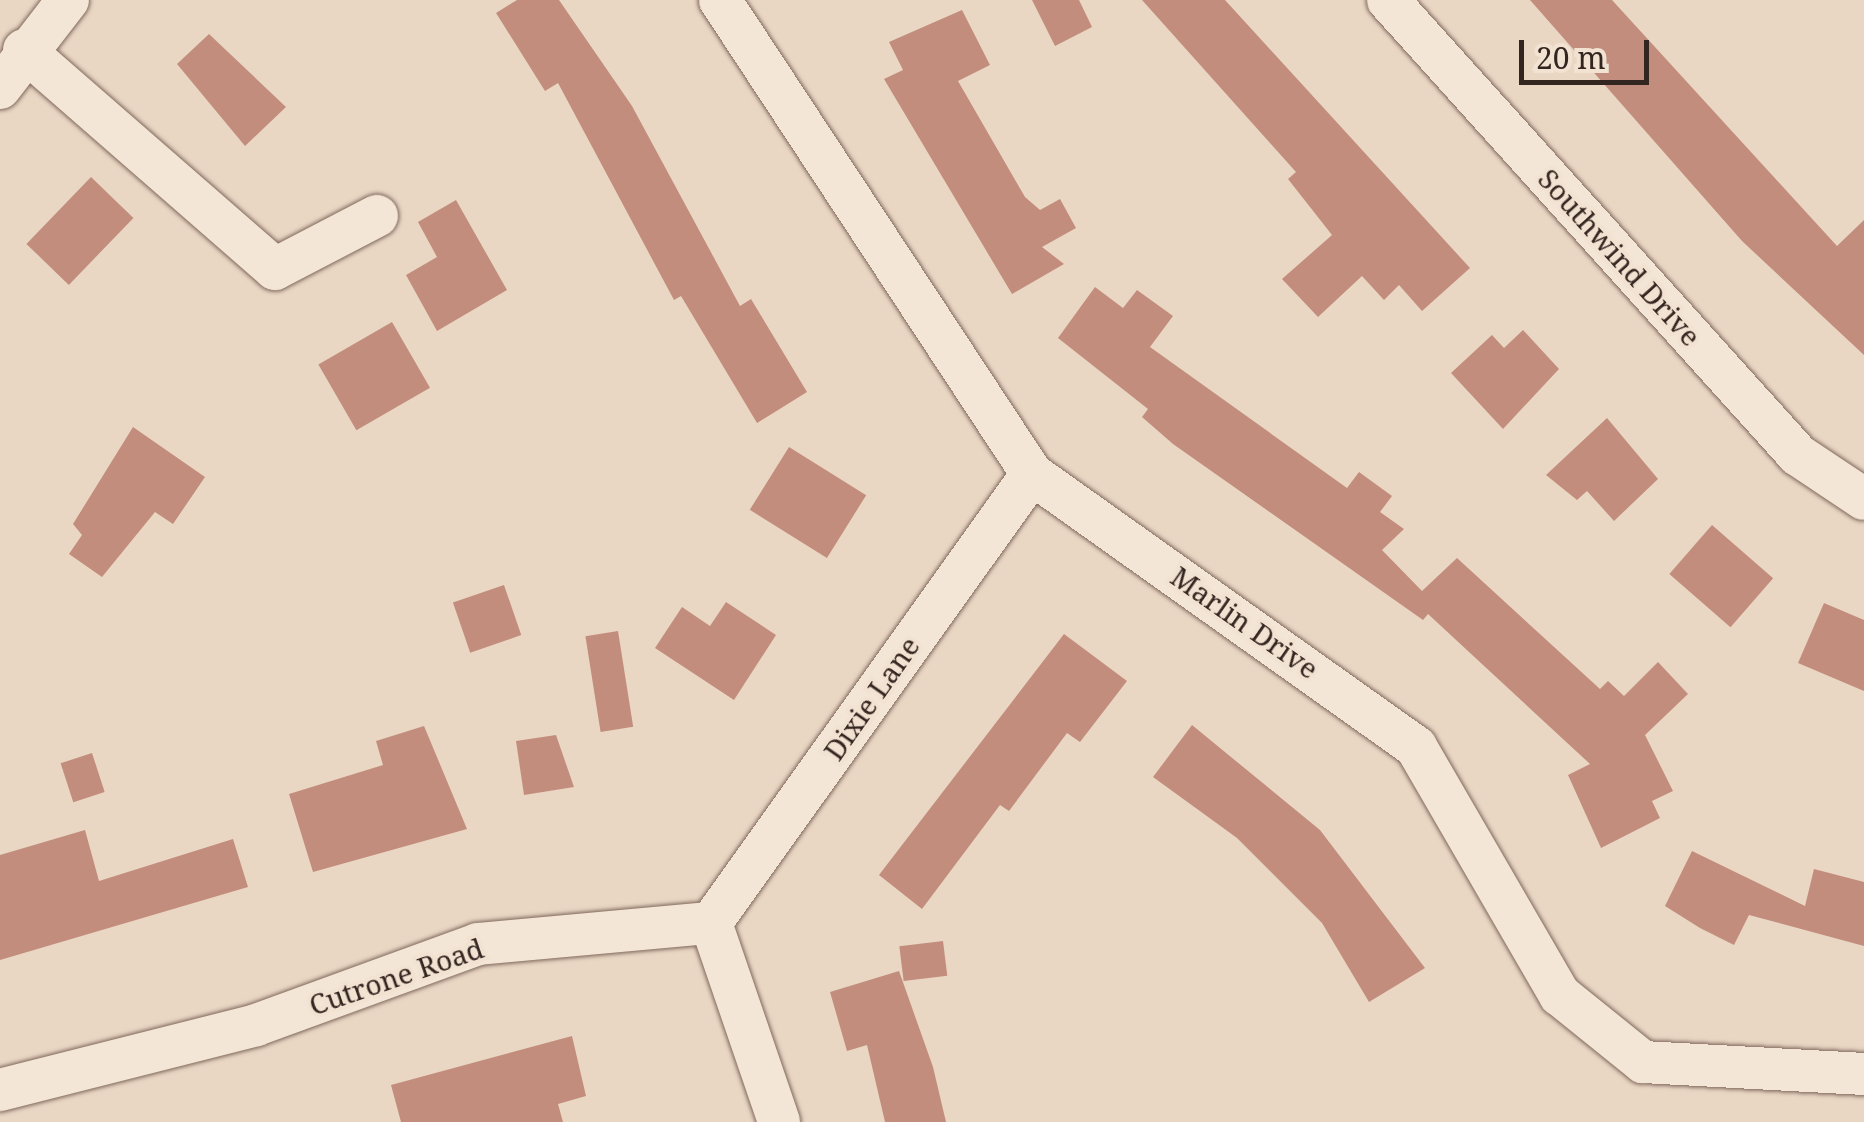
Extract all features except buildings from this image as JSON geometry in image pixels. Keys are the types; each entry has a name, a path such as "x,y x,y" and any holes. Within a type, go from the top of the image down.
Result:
{"street":[{"path":"0,88 24,50 68,0"},
{"name":"Marlin Drive","path":"720,0 1032,474 1416,747 1560,995 1643,1062 1864,1074"},
{"name":"Southwind Drive","path":"1388,0 1798,455 1864,499"},
{"path":"24,50 275,269 377,216"},
{"name":"Dixie Lane","path":"711,923 1032,474"},
{"path":"711,923 778,1122"},
{"name":"Cutrone Road","path":"0,1090 256,1024 478,944 711,923"}]}
